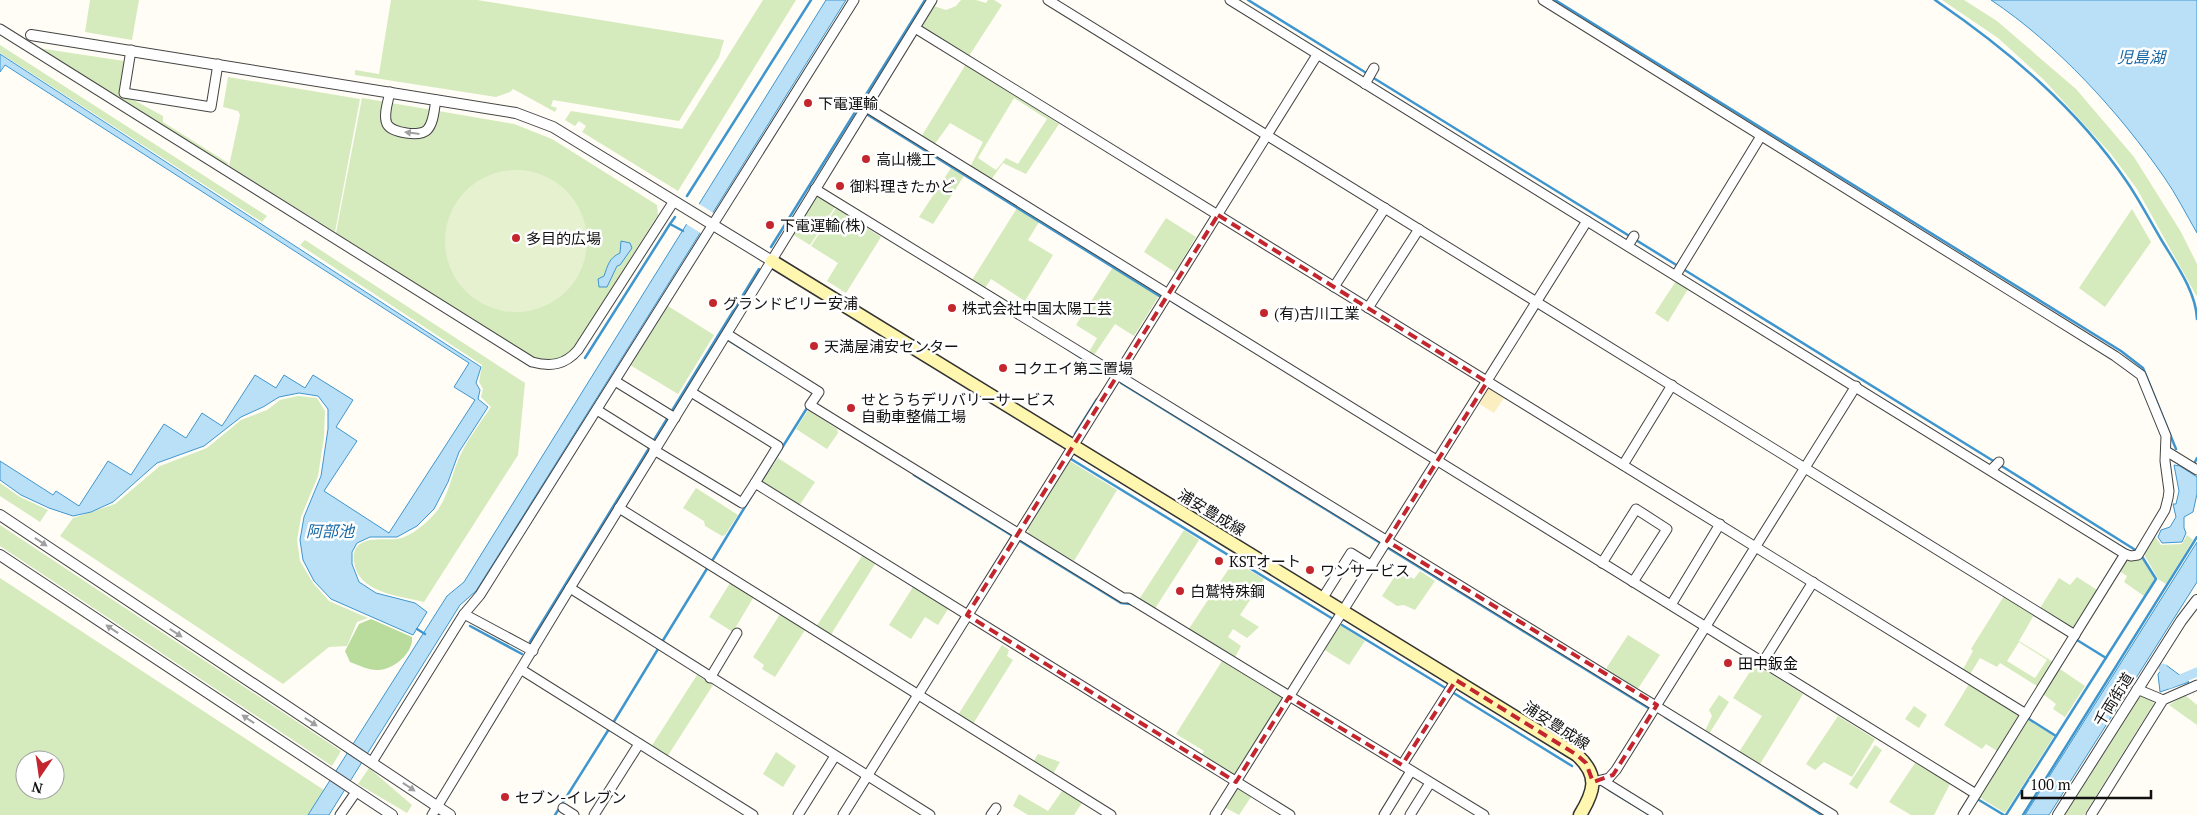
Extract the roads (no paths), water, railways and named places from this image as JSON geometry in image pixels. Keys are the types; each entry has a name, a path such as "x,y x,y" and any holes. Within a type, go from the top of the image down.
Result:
{"main road":[{"name":"浦安豊成線","path":"772,261 1344,612 1452,687 1577,755 1586,763 1598,782"},
{"path":"1580,815 1598,782"}],"street":[{"path":"370,761 464,614 480,595 597,410 711,224 854,0"},
{"path":"435,811 619,508 671,416 691,392 932,0"},
{"path":"1048,0 2075,635"},
{"path":"1230,0 1317,55 1370,76 1587,221 1631,241 1679,270 1856,386 1995,466 2125,554 2131,556 2140,553 2165,510 2168,498 2166,436 2141,375 2115,356 1543,0"},
{"path":"915,28 1720,524 1812,584 2026,714"},
{"path":"0,29 532,362 545,366 560,364 571,358 578,350 674,202"},
{"path":"31,35 500,110 533,119 553,127 772,261"},
{"path":"131,50 124,93 211,107 218,64"},
{"path":"843,815 1317,55"},
{"path":"390,92 386,114 388,125 395,130 419,134 427,131 431,125 436,100"},
{"path":"866,107 1976,794"},
{"path":"1679,270 1762,136"},
{"path":"815,189 1657,705 1833,815"},
{"path":"1334,287 1385,208"},
{"path":"1215,815 1344,612 1587,221"},
{"path":"1368,308 1419,229"},
{"path":"727,334 819,392 810,405 1123,598 1129,598 1484,815"},
{"path":"615,381 671,416"},
{"path":"1623,465 1672,386"},
{"path":"1598,782 1613,775 1856,386"},
{"path":"597,410 742,503 778,446 691,392"},
{"path":"2166,451 2197,470"},
{"path":"755,483 1290,815"},
{"path":"619,508 917,694 1096,811 1111,815"},
{"path":"1602,563 1636,509 1667,529 1633,582"},
{"path":"0,515 348,746 435,811 450,815"},
{"path":"1671,605 1720,524"},
{"path":"1322,599 1351,553 1372,566"},
{"path":"1963,815 2125,554"},
{"path":"0,555 392,815"},
{"path":"1763,662 1812,584"},
{"path":"570,588 834,758 930,815"},
{"name":"千両街道","path":"2058,815 2137,689 2181,621 2197,600"},
{"path":"464,614 532,651"},
{"path":"710,678 737,633"},
{"path":"522,670 753,815"},
{"path":"2091,815 2163,700 2197,685"},
{"path":"1402,765 1452,687"},
{"path":"2137,689 2163,700"},
{"path":"594,815 639,744"},
{"path":"798,815 834,758"},
{"path":"1384,815 1411,771"},
{"path":"1598,782 1658,815"},
{"path":"1410,815 1430,783"},
{"path":"340,815 353,790"},
{"path":"562,808 574,815"}],"water":[{"path":"826,0 846,0 476,591 460,605 329,815 308,815 447,596 464,582"},
{"name":"児島湖","path":"1991,0 2197,0 2197,233 2164,177 2107,104 2040,37"},
{"name":"阿部池","path":"0,54 481,367 476,383 480,390 478,399 488,407 459,452 448,482 434,509 417,526 397,537 370,537 357,543 352,552 352,564 359,582 376,593 415,603 427,612 413,635 331,599 314,581 303,560 300,540 304,517 321,476 328,429 328,409 318,396 299,393 279,397 241,417 204,446 157,463 113,502 91,512 73,516 49,508 21,495 0,480 0,461 53,495 56,491 79,506 108,461 131,475 164,424 186,438 202,413 222,426 255,375 276,388 284,375 305,388 313,375 353,400 336,427 357,441 324,491 389,533 475,400 454,387 469,363 5,65 0,72"},
{"path":"621,241 630,243 632,248 620,265 617,266 607,287 599,287 598,279 604,276 611,260 620,253"},
{"path":"2174,465 2180,466 2197,477 2197,494 2193,512 2184,517 2186,533 2182,542 2162,543 2158,537 2161,530 2170,527 2176,517 2173,504 2176,504 2179,491"},
{"path":"2197,542 2197,582 2049,815 2025,815"},
{"path":"2166,665 2189,682 2160,692 2158,674"}],"waterway":[{"path":"687,196 811,0"},
{"path":"771,247 925,0"},
{"path":"1248,0 1368,74"},
{"path":"1555,0 2121,351 2143,368 2176,449"},
{"path":"1935,0 2015,60 2064,105 2086,129 2127,182 2184,278 2193,299 2197,319"},
{"path":"1372,77 1678,266"},
{"path":"868,115 1161,297"},
{"path":"670,224 675,217"},
{"path":"585,358 670,224 683,231"},
{"path":"530,642 759,269"},
{"path":"1683,269 1995,462"},
{"path":"1173,302 1207,323"},
{"path":"728,340 781,373"},
{"path":"1066,348 1111,377 1110,379"},
{"path":"1121,383 1382,544"},
{"path":"1075,434 1097,399"},
{"path":"763,478 807,408"},
{"path":"2195,462 2197,458"},
{"path":"1071,459 1333,619"},
{"path":"2000,465 2137,551"},
{"path":"914,475 1011,535"},
{"path":"712,561 754,492"},
{"path":"2023,815 2197,537"},
{"path":"1020,541 1121,603 1131,604"},
{"path":"1388,548 1650,709"},
{"path":"2006,815 2156,579 2141,555"},
{"path":"662,642 708,567"},
{"path":"1342,625 1447,689"},
{"path":"470,626 522,654"},
{"path":"417,629 425,634"},
{"path":"2077,640 2106,658"},
{"path":"613,723 658,649"},
{"path":"2163,668 2169,684 2197,672"},
{"path":"1452,692 1572,766"},
{"path":"1665,717 1822,815"},
{"path":"2029,719 2056,736"},
{"path":"555,815 610,730"},
{"path":"1609,790 1650,815"},
{"path":"1979,800 2004,815"}],"place":[{"name":"下電運輸","path":"808,103"},
{"name":"高山機工","path":"866,159"},
{"name":"御料理きたかど","path":"840,186"},
{"name":"下電運輸(株)","path":"770,225"},
{"name":"多目的広場","path":"516,238"},
{"name":"グランドピリー安浦","path":"713,303"},
{"name":"株式会社中国太陽工芸","path":"952,308"},
{"name":"(有)古川工業","path":"1264,313"},
{"name":"天満屋浦安センター","path":"814,346"},
{"name":"コクエイ第二置場","path":"1003,368"},
{"name":"せとうちデリバリーサービス 自動車整備工場","path":"851,408"},
{"name":"KSTオート","path":"1219,561"},
{"name":"ワンサービス","path":"1310,570"},
{"name":"白鷲特殊鋼","path":"1180,591"},
{"name":"田中鈑金","path":"1728,663"},
{"name":"セブン-イレブン","path":"505,797"}]}
